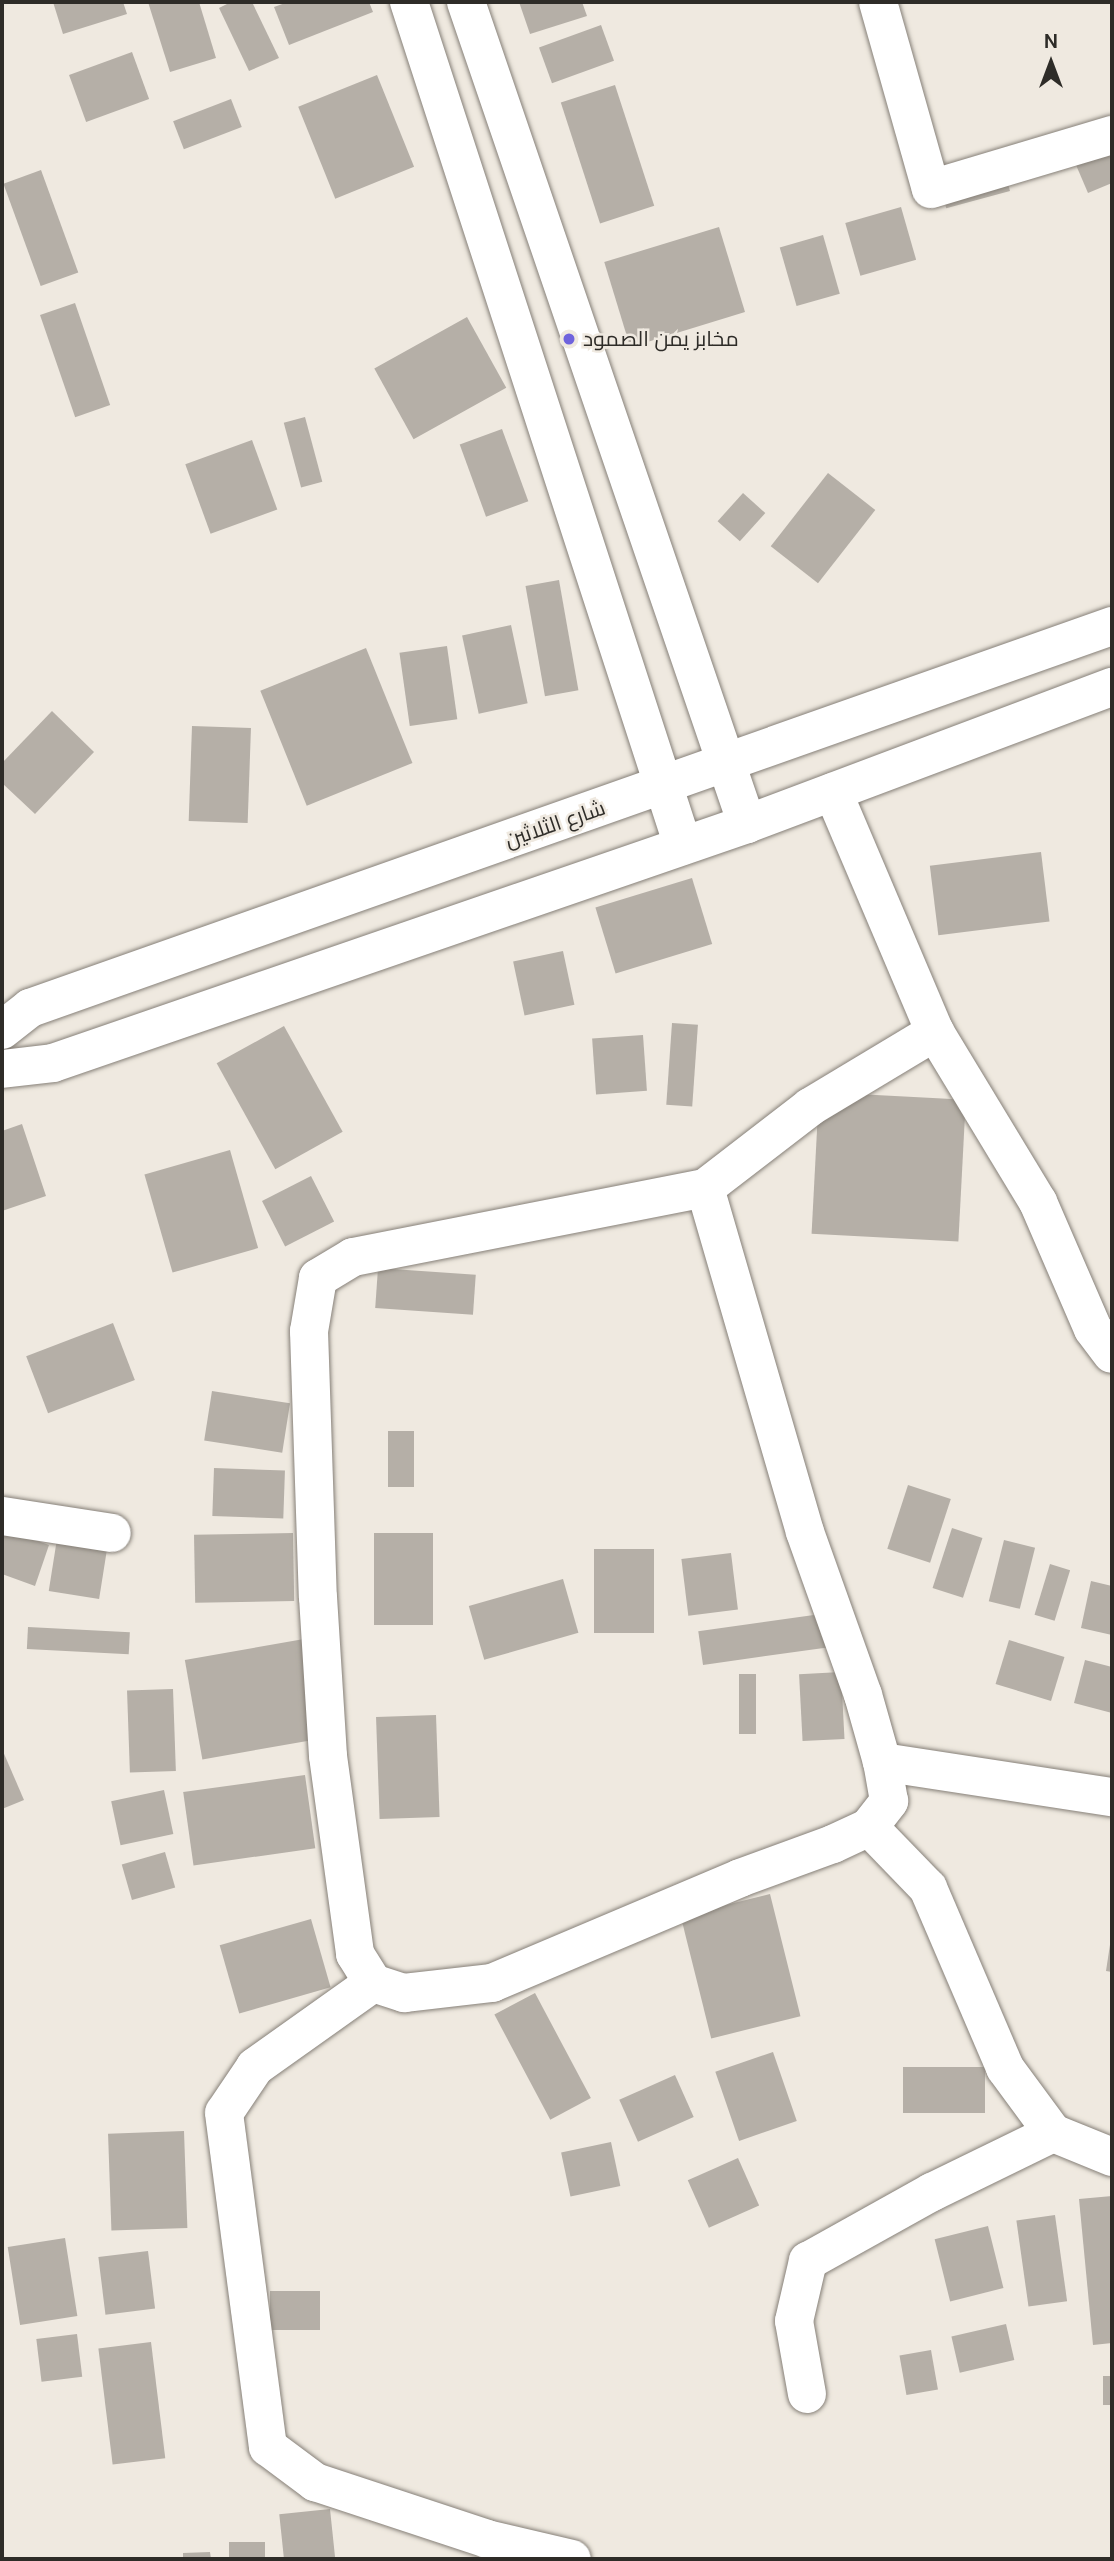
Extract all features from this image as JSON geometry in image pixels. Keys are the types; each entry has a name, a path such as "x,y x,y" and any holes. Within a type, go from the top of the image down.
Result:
{"street":[{"path":"409,2 684,846"},
{"path":"466,2 747,824"},
{"path":"878,2 931,189 1112,135"},
{"name":"شارع الثلاثين","path":"2,1030 30,1008 725,765 1112,626"},
{"path":"2,1069 53,1063 684,846 1112,687"},
{"path":"833,792 935,1032 1038,1202 1093,1329 1112,1354"},
{"path":"705,1188 805,1532 863,1695 882,1762 889,1801 869,1827 492,1983 404,1993 373,1983 355,1954 327,1742 318,1597 309,1331 318,1278 353,1257 705,1188 810,1107 935,1032"},
{"path":"2,1516 112,1533"},
{"path":"882,1762 1112,1797"},
{"path":"869,1827 928,1888 1005,2068 1053,2133 1112,2157"},
{"path":"373,1983 255,2067 224,2113 268,2447 315,2482 486,2539 572,2559"},
{"path":"807,2394 794,2321 808,2261 932,2192 1053,2133"}],"building":[{"path":"53,2 123,2 127,14 63,34"},
{"path":"148,2 199,2 216,58 170,72"},
{"path":"231,2 252,2 279,58 249,71 219,8"},
{"path":"288,2 369,2 373,12 289,45 274,7"},
{"path":"519,2 582,2 587,16 530,34"},
{"path":"601,25 614,61 552,83 539,48"},
{"path":"132,52 149,99 86,122 69,75"},
{"path":"377,75 414,167 335,199 298,107"},
{"path":"615,85 654,206 600,223 561,103"},
{"path":"231,99 242,127 184,149 173,121"},
{"path":"1112,134 1112,183 1088,193 1070,151"},
{"path":"1003,165 1010,191 946,208 939,182"},
{"path":"41,170 78,272 41,286 3,184"},
{"path":"901,207 916,260 860,276 845,223"},
{"path":"719,227 745,312 630,347 604,262"},
{"path":"823,235 840,294 797,306 780,247"},
{"path":"75,303 110,405 75,417 40,315"},
{"path":"467,317 506,388 414,439 374,368"},
{"path":"305,417 322,482 301,487 284,423"},
{"path":"502,429 528,501 486,517 460,444"},
{"path":"252,440 277,510 211,534 185,464"},
{"path":"828,473 875,510 818,583 771,546"},
{"path":"743,493 765,513 740,541 718,521"},
{"path":"559,580 578,690 545,696 526,586"},
{"path":"511,625 528,703 479,714 462,635"},
{"path":"447,646 457,719 410,726 399,653"},
{"path":"366,648 412,763 307,806 260,691"},
{"path":"52,711 94,752 35,814 2,783 2,763"},
{"path":"192,726 251,728 248,823 189,821"},
{"path":"1041,852 1050,921 938,935 930,866"},
{"path":"692,878 712,944 616,974 595,908"},
{"path":"563,951 574,1005 525,1015 513,962"},
{"path":"672,1023 698,1025 692,1107 666,1105"},
{"path":"284,1026 343,1132 275,1169 217,1063"},
{"path":"643,1035 647,1091 596,1094 592,1039"},
{"path":"819,1092 966,1100 958,1241 812,1234"},
{"path":"22,1124 46,1196 2,1211 2,1131"},
{"path":"230,1150 258,1248 173,1273 144,1175"},
{"path":"311,1176 334,1221 285,1246 262,1201"},
{"path":"378,1268 476,1275 473,1315 375,1308"},
{"path":"113,1323 135,1380 48,1413 26,1356"},
{"path":"212,1391 290,1403 282,1453 204,1440"},
{"path":"388,1431 414,1431 414,1487 388,1487"},
{"path":"214,1468 285,1470 283,1518 212,1516"},
{"path":"908,1485 951,1499 930,1563 887,1549"},
{"path":"60,1520 110,1528 99,1599 49,1591"},
{"path":"2,1528 49,1545 35,1586 2,1574"},
{"path":"952,1528 982,1538 963,1598 933,1588"},
{"path":"293,1533 294,1601 195,1603 194,1535"},
{"path":"374,1533 433,1533 433,1625 374,1625"},
{"path":"1004,1540 1035,1548 1020,1609 989,1601"},
{"path":"594,1549 654,1549 654,1633 594,1633"},
{"path":"731,1553 738,1610 688,1616 681,1559"},
{"path":"1050,1564 1070,1570 1055,1621 1035,1615"},
{"path":"563,1579 578,1633 484,1660 469,1606"},
{"path":"1091,1581 1112,1586 1112,1635 1081,1628"},
{"path":"828,1613 833,1647 703,1665 698,1631"},
{"path":"28,1627 130,1632 129,1654 27,1649"},
{"path":"304,1639 322,1738 202,1759 185,1660"},
{"path":"1009,1640 1064,1657 1051,1701 996,1684"},
{"path":"1085,1660 1112,1667 1112,1713 1074,1703"},
{"path":"841,1672 845,1739 803,1741 799,1674"},
{"path":"739,1674 756,1674 756,1734 739,1734"},
{"path":"173,1689 176,1771 130,1773 127,1691"},
{"path":"436,1715 440,1817 380,1819 376,1717"},
{"path":"2,1749 24,1800 2,1809"},
{"path":"305,1775 315,1848 193,1865 183,1792"},
{"path":"164,1790 173,1834 121,1845 111,1801"},
{"path":"165,1852 175,1888 132,1900 122,1864"},
{"path":"770,1894 800,2016 711,2039 681,1916"},
{"path":"311,1919 331,1987 239,2013 220,1945"},
{"path":"1112,1938 1112,1972 1106,1971"},
{"path":"535,1993 591,2098 550,2120 494,2015"},
{"path":"773,2052 797,2121 739,2141 715,2072"},
{"path":"903,2067 985,2067 985,2113 903,2113"},
{"path":"675,2075 694,2117 638,2142 619,2100"},
{"path":"184,2131 187,2228 111,2231 108,2134"},
{"path":"611,2142 620,2186 570,2197 561,2153"},
{"path":"738,2158 759,2206 709,2228 688,2180"},
{"path":"1112,2196 1112,2343 1093,2345 1079,2199"},
{"path":"1055,2215 1067,2301 1028,2307 1016,2220"},
{"path":"988,2226 1003,2288 950,2301 935,2239"},
{"path":"65,2238 77,2316 20,2325 8,2247"},
{"path":"148,2251 155,2309 105,2315 98,2257"},
{"path":"270,2291 320,2291 320,2330 270,2330"},
{"path":"1006,2324 1014,2360 960,2373 951,2337"},
{"path":"77,2334 82,2377 42,2382 36,2339"},
{"path":"151,2342 165,2458 113,2465 98,2348"},
{"path":"931,2350 938,2389 906,2395 899,2356"},
{"path":"1103,2376 1112,2376 1112,2405 1103,2405"},
{"path":"330,2509 335,2559 284,2559 279,2514"},
{"path":"229,2542 265,2542 265,2559 229,2559"},
{"path":"210,2552 211,2559 183,2559 183,2553"}],"place":[{"name":"مخابز يمن الصمود","path":"569,339"}]}
